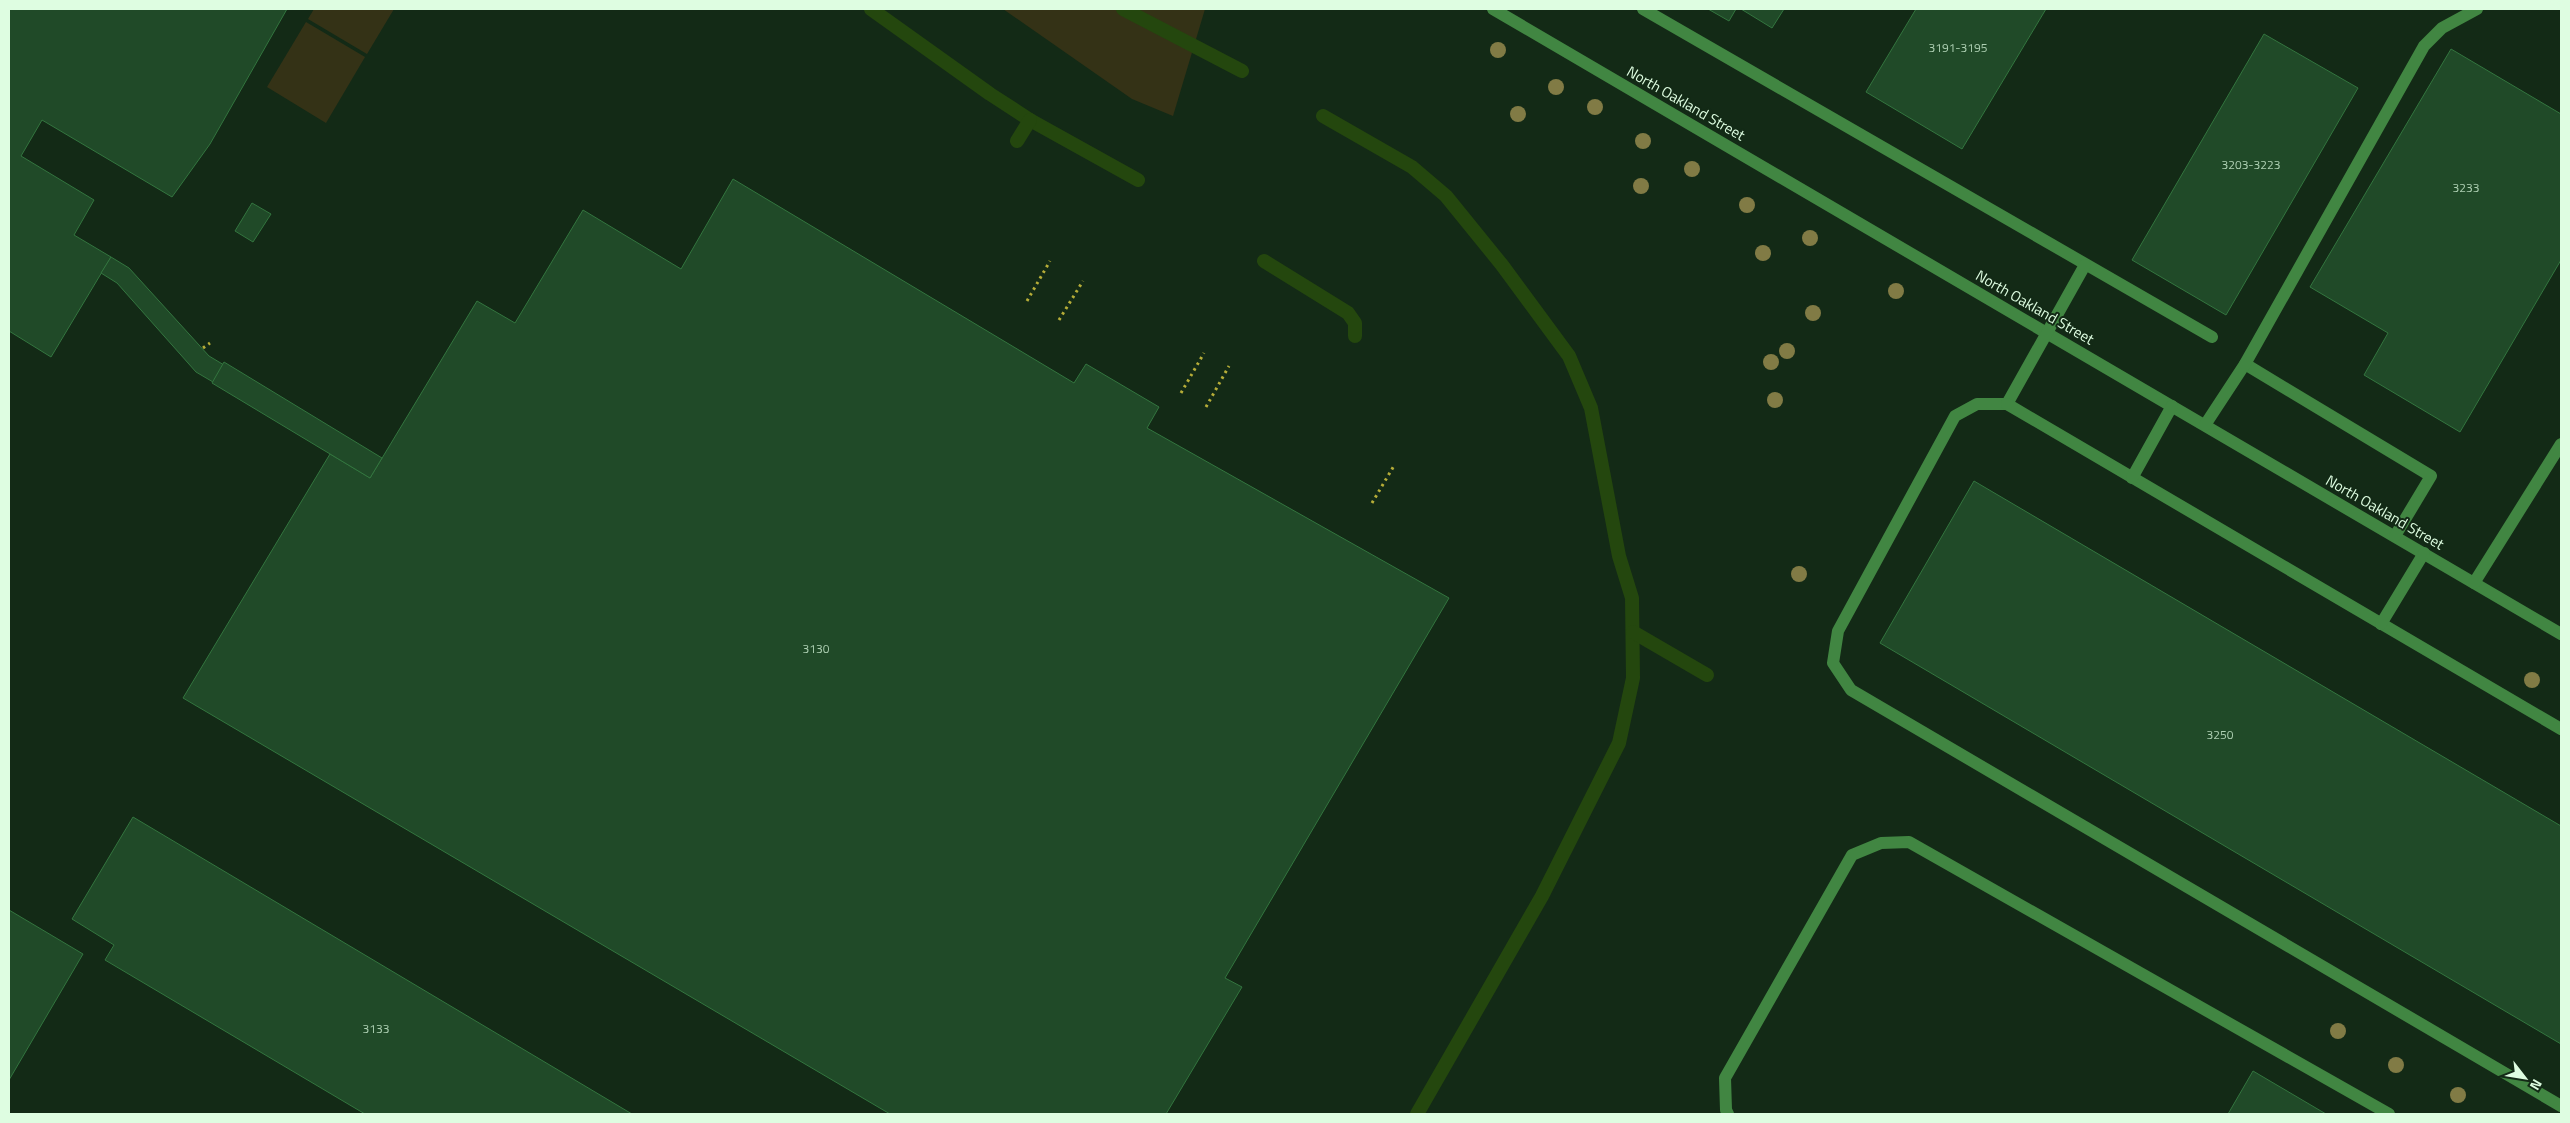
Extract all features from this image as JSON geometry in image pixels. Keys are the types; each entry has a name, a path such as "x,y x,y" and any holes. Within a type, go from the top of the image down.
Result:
{"street":[{"name":"North Oakland Street","path":"1493,9 2561,634"},
{"path":"1643,9 2212,337"},
{"path":"2205,425 2245,364 2424,46 2442,28 2478,9"},
{"path":"2006,404 2085,265"},
{"path":"2245,364 2431,476 2395,536"},
{"path":"2561,730 2006,404 1977,404 1955,416 1838,631 1833,663 1851,690 2561,1106"},
{"path":"2132,478 2172,406"},
{"path":"2474,583 2561,444"},
{"path":"2381,624 2424,553"},
{"path":"1728,1114 1726,1110 1725,1078 1852,855 1881,843 1909,842 2389,1114"}],"path":[{"path":"1027,301 1050,262"},
{"path":"1059,320 1083,281"},
{"path":"203,348 210,343"},
{"path":"1182,393 1204,353"},
{"path":"1206,407 1229,366"},
{"path":"1372,503 1395,464"}],"shaded area":[{"path":"314,9 394,9 367,54 308,19"},
{"path":"1003,9 1205,9 1173,116 1132,99"},
{"path":"306,22 365,57 326,123 267,87"}],"building":[{"path":"9,9 287,9 210,144 172,197 42,120 21,156 94,200 74,235 111,257 51,357 9,331"},
{"path":"1708,9 1736,9 1729,21"},
{"path":"1741,9 1784,9 1772,28"},
{"path":"1916,9 2046,9 1962,149 1866,92"},
{"path":"2264,34 2358,88 2226,315 2132,260"},
{"path":"2451,49 2561,114 2561,260 2460,432 2364,375 2388,333 2310,287"},
{"path":"733,179 1074,383 1086,364 1159,407 1147,428 1449,598 1225,978 1242,987 1166,1114 890,1114 183,698 330,454 370,478 477,301 515,323 583,210 681,269"},
{"path":"252,203 271,214 253,242 235,231"},
{"path":"111,257 129,268 209,356 224,365 213,382 196,372 117,283 101,273"},
{"path":"224,362 382,458 370,478 212,383"},
{"path":"1974,481 2561,826 2561,1044 1880,643"},
{"path":"133,817 632,1114 365,1114 105,960 114,945 72,919"},
{"path":"9,910 83,954 9,1080"},
{"path":"2253,1071 2326,1114 2228,1114"}],"waterway":[{"path":"871,9 990,94 1030,120 1138,180"},
{"path":"1123,9 1242,71"},
{"path":"1323,116 1412,167 1446,196 1502,265 1569,356 1591,408 1619,556 1632,598 1633,678 1619,743 1542,896 1417,1114"},
{"path":"1017,141 1030,120"},
{"path":"1264,261 1348,313 1355,323 1355,336"},
{"path":"1633,632 1707,675"}]}
